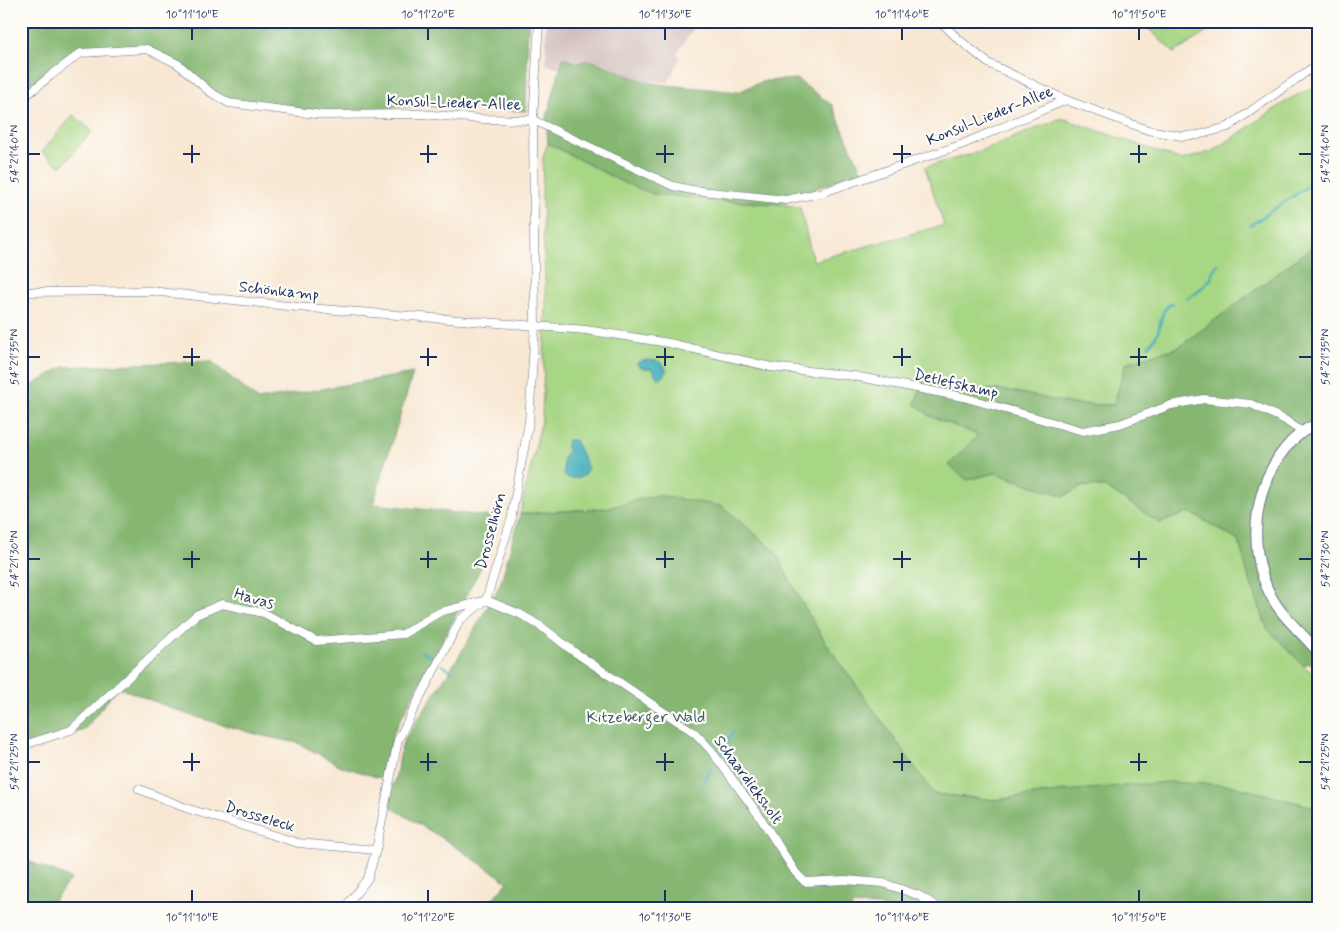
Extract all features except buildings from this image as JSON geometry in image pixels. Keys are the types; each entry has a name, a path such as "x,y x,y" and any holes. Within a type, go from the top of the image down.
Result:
{"street":[{"name":"Drosselhörn","path":"486,600 512,517 529,422 535,326 533,120 539,21"},
{"path":"940,21 956,37 988,63 1066,100 1148,130 1182,136 1198,135 1228,127 1312,68 1318,67"},
{"name":"Konsul-Lieder-Allee","path":"21,100 81,53 147,49 178,64 210,92 229,103 323,115 420,114 482,119 533,120 673,186 692,190 786,200 824,192 962,144 1066,100"},
{"name":"Schönkamp","path":"21,292 151,291 297,307 535,326"},
{"name":"Detlefskamp","path":"535,326 586,330 669,343 772,367 854,376 963,397 1083,431 1120,424 1171,405 1204,399 1251,404 1285,420 1302,432"},
{"path":"1318,423 1302,432 1291,442 1266,480 1259,502 1256,526 1257,552 1270,594 1278,607 1318,652"},
{"path":"344,909 368,878 376,850 398,740 460,620 486,600"},
{"name":"Havas","path":"21,746 71,730 196,614 222,604 264,612 316,641 403,634 440,612 486,600"},
{"name":"Schaardieksholt","path":"486,600 520,614 542,627 573,651 695,733 710,749 758,814 796,873 805,882 845,880 883,883 918,895 941,909"},
{"name":"Drosseleck","path":"139,789 186,808 298,843 376,850"}],"shaded area":[{"path":"546,21 698,21 677,53 680,59 668,82 640,80 590,60 578,63 563,58 559,68 546,64"}],"green space":[{"path":"21,21 141,21 164,32 172,21 528,21 526,111 418,106 322,112 230,100 147,47 81,51 21,96"},
{"path":"1141,21 1224,21 1174,53"},
{"path":"563,58 578,63 590,60 640,80 656,84 739,92 765,81 796,79 832,105 862,172 803,193 779,204 653,194 624,183 548,143 546,120"},
{"path":"1318,86 1318,243 1179,347 1126,363 1114,405 1073,404 1011,391 958,387 924,378 930,416 979,435 967,480 995,473 1064,496 1083,486 1105,487 1160,523 1190,512 1239,541 1247,572 1267,628 1318,678 1318,808 1229,785 1065,791 996,800 934,794 827,645 799,598 775,551 657,495 608,508 520,514 542,418 546,307 542,198 543,157 548,143 624,183 724,201 800,207 813,261 944,225 925,167 975,153 1062,118 1182,160 1213,151 1293,97"},
{"path":"73,115 92,131 61,167 42,152"},
{"path":"1318,243 1318,661 1303,665 1267,628 1247,572 1239,541 1190,512 1160,523 1105,487 1083,486 1064,496 995,473 967,480 949,465 978,435 930,416 915,404 924,377 958,387 1011,391 1073,404 1114,405 1126,363 1179,347"},
{"path":"211,361 258,400 413,373 373,504 494,517 486,558 393,734 383,779 341,766 298,743 263,736 186,714 118,687 84,730 21,752 21,392 63,367"},
{"name":"Kitzeberger Wald","path":"657,495 722,506 775,551 799,598 827,645 934,794 996,800 1065,791 1166,782 1229,785 1318,808 1318,909 884,909 879,906 852,905 851,909 483,909 508,882 447,841 389,806 403,742 461,653 500,585 520,514 608,508"},
{"path":"21,858 71,879 46,909 21,909"}],"water":[{"path":"647,360 662,363 666,369 665,375 659,378 655,375 653,369 642,368 637,364"},
{"path":"567,440 575,440 588,468 583,476 571,478 564,476 563,459 567,451"}],"waterway":[{"path":"1251,225 1318,179"},
{"path":"1187,298 1196,293 1211,279 1213,271 1218,264"},
{"path":"1149,346 1158,332 1164,311 1173,303"},
{"path":"421,651 434,659"},
{"path":"442,665 452,671"},
{"path":"721,755 733,731"},
{"path":"703,785 711,769"}]}
